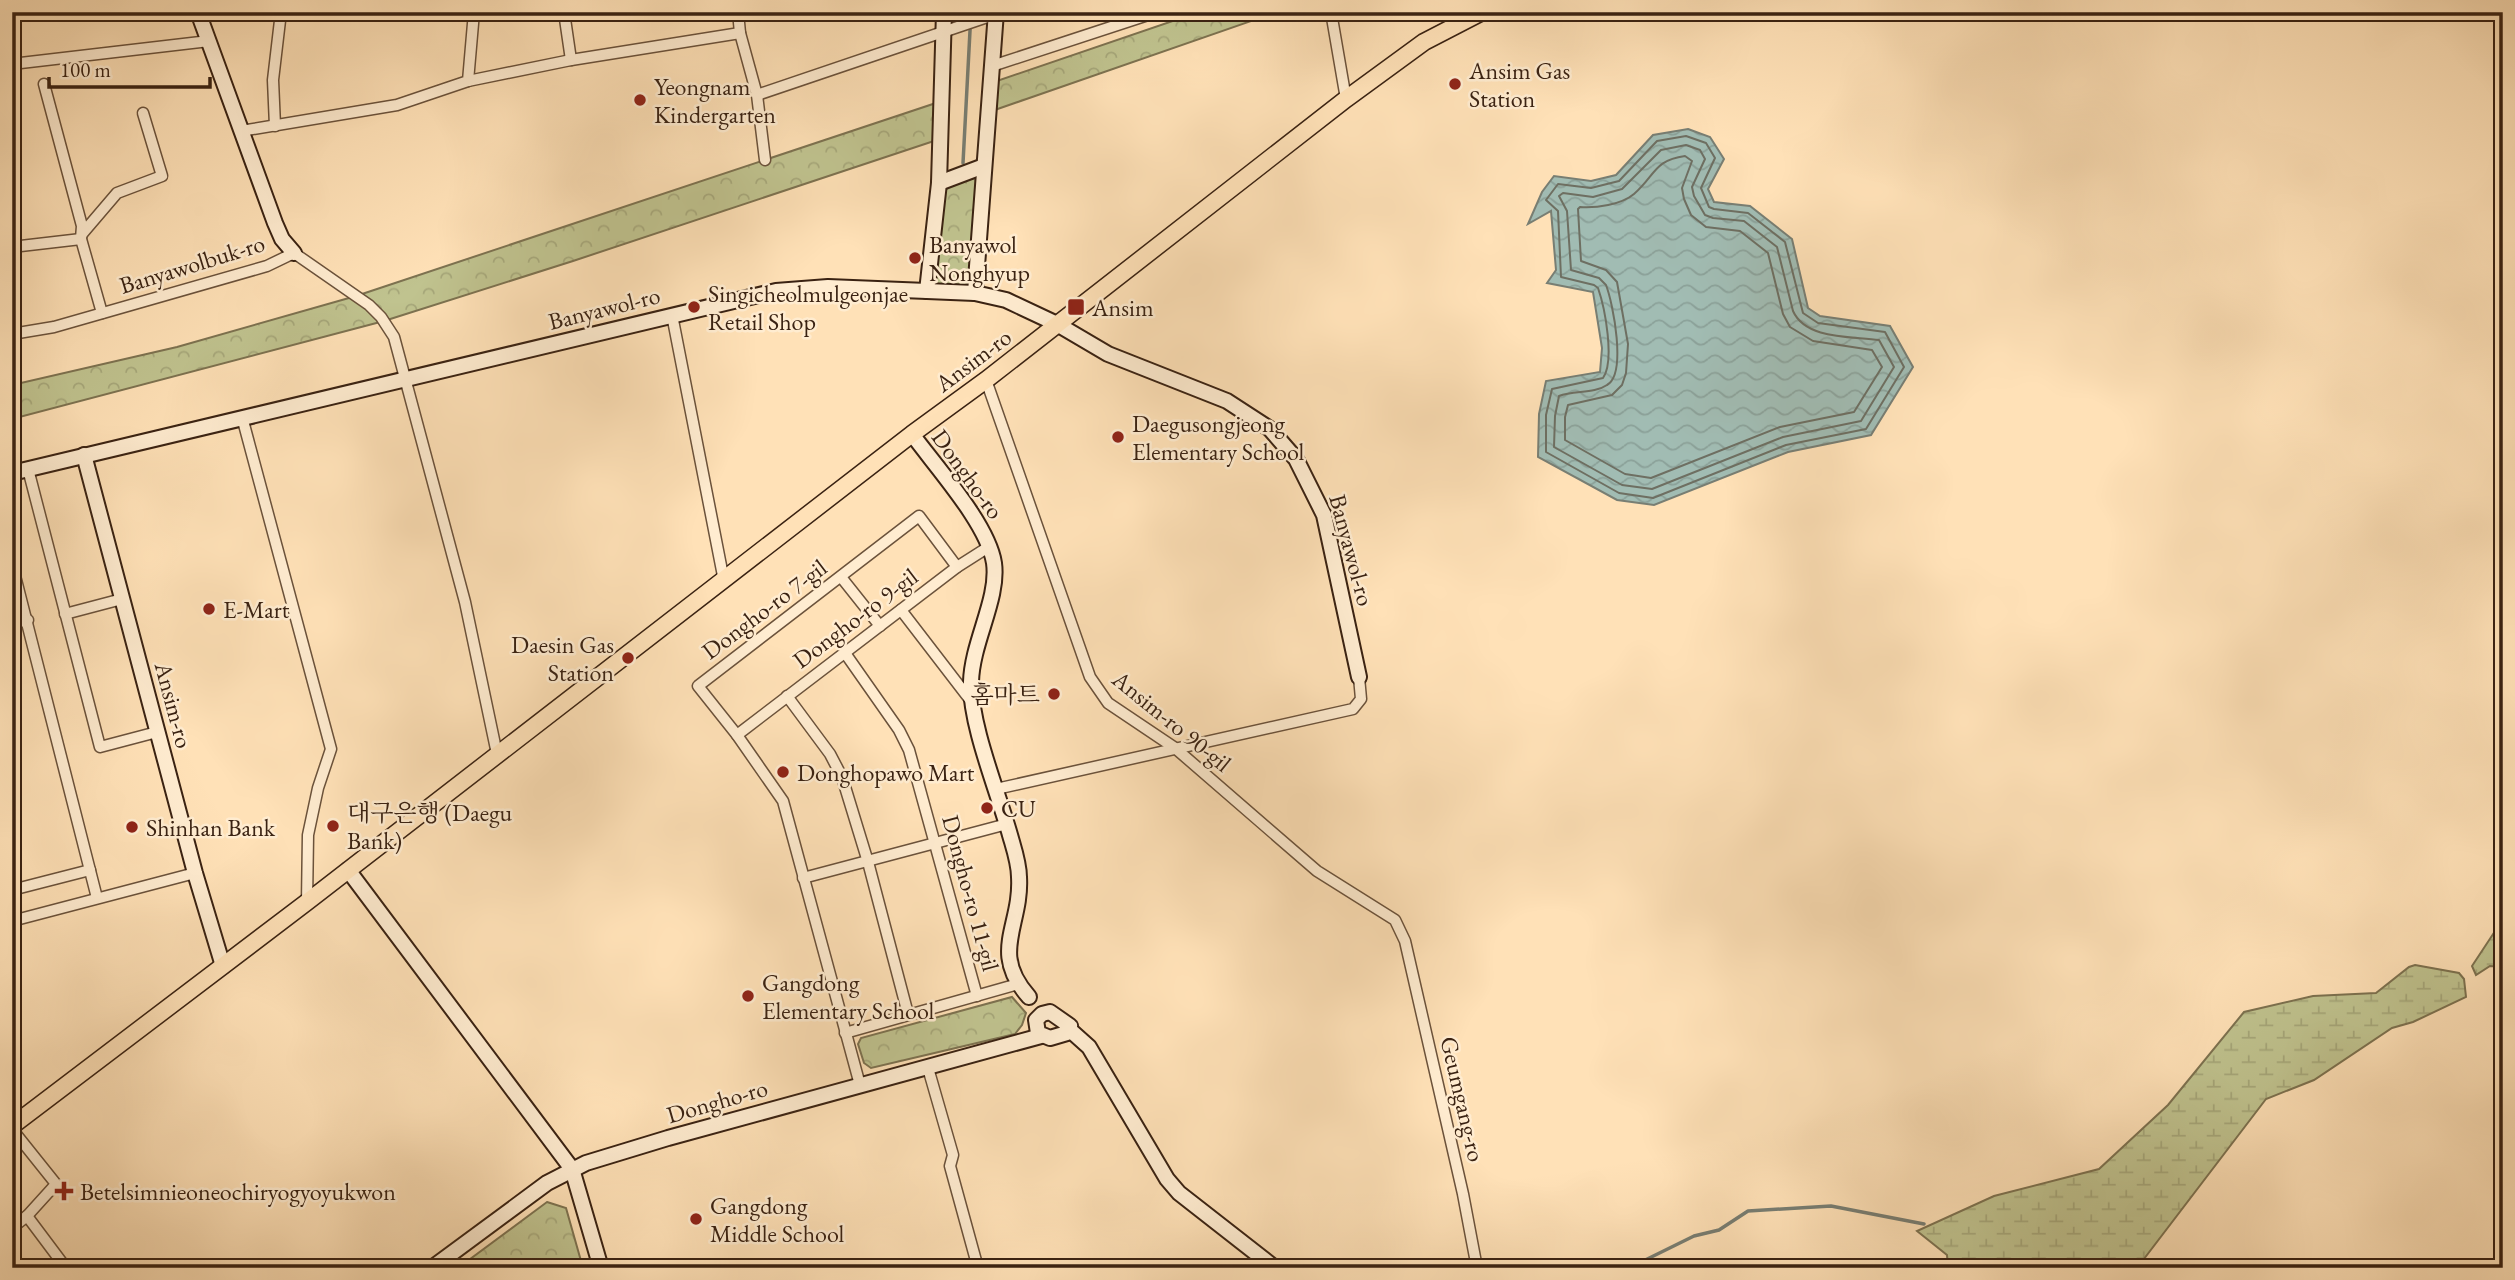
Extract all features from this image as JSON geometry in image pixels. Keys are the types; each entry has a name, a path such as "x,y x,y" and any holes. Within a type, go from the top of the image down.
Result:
{"main road":[{"name":"Ansim-ro","path":"12,1127 912,434 986,380 1346,99 1424,42 1482,12"}],"street":[{"path":"198,12 282,239 294,253 356,296 381,317 394,337 465,602 498,754"},
{"path":"275,126 273,80 281,12"},
{"path":"468,81 474,12"},
{"path":"564,12 571,60"},
{"path":"738,12 740,33 757,95 765,160"},
{"path":"927,290 939,183 944,12"},
{"path":"992,65 1157,12"},
{"path":"1331,12 1346,99"},
{"path":"757,95 998,13 975,293"},
{"path":"241,131 397,105 468,81 571,60 740,33"},
{"path":"12,64 209,41"},
{"name":"Banyawolbuk-ro","path":"44,84 102,313"},
{"path":"12,247 81,237 117,193 162,176 143,113"},
{"path":"939,183 984,166"},
{"name":"Banyawolbuk-ro","path":"12,334 54,327 267,266 294,253"},
{"name":"Banyawol-ro","path":"12,473 776,291 828,287 975,293 1006,300 1057,324 1108,354 1227,401 1270,429 1296,459 1324,515 1359,677"},
{"path":"672,315 724,581"},
{"name":"Ansim-ro 90-gil","path":"986,380 1090,677 1108,703 1175,748 1317,872 1395,920 1405,941"},
{"path":"242,417 331,749 318,788 308,835 307,902"},
{"name":"Dongho-ro","path":"912,434 982,528 994,564 993,589 977,640 973,663 972,704 1007,824 1019,877 1008,950 1018,984 1029,997 1039,999 1044,1014 1066,1022 1070,1030 1089,1047 1173,1186 1275,1268"},
{"name":"Ansim-ro","path":"84,456 195,873 223,966"},
{"path":"28,469 100,747 157,732"},
{"name":"Dongho-ro 7-gil","path":"860,1085 783,802 737,735 698,686 919,516 957,567"},
{"name":"Dongho-ro 9-gil","path":"908,1014 868,862 842,777 830,754 787,696 957,567 990,546"},
{"path":"12,564 97,898"},
{"path":"841,577 880,626"},
{"path":"65,614 122,599"},
{"name":"Dongho-ro","path":"901,610 972,704"},
{"path":"12,624 27,620"},
{"name":"Dongho-ro 11-gil","path":"845,653 900,730 909,750 977,996 1018,984"},
{"path":"996,789 1353,709 1361,699 1359,677"},
{"path":"737,735 787,696"},
{"path":"803,878 1007,824"},
{"path":"12,890 90,870"},
{"path":"348,870 572,1169 601,1268"},
{"path":"12,920 195,873"},
{"name":"Geumgang-ro","path":"1405,941 1463,1194 1477,1268"},
{"path":"845,1033 977,996"},
{"path":"1041,1036 1036,1029 1044,1014"},
{"name":"Dongho-ro","path":"432,1268 547,1183 572,1169 668,1138 1041,1036 1063,1036 1070,1030"},
{"path":"928,1068 953,1155 950,1166 978,1268"},
{"path":"12,1127 56,1184 27,1216 12,1228"},
{"path":"27,1216 66,1268"}],"green space":[{"path":"1199,12 1277,12 989,112 991,83"},
{"path":"942,101 940,139 384,321 12,419 12,385 177,347 356,296"},
{"path":"984,166 975,293 927,291 939,183"},
{"path":"2503,919 2503,967 2490,966 2476,975 2472,966"},
{"path":"2415,965 2459,973 2464,979 2466,997 2413,1022 2392,1028 2314,1080 2266,1099 2137,1268 1948,1268 1947,1255 1917,1231 1994,1196 2099,1169 2168,1105 2244,1012 2313,996 2376,993"},
{"path":"1012,997 1026,1013 1015,1034 871,1068 864,1063 858,1044 861,1038"},
{"path":"547,1202 566,1208 583,1268 458,1268"}],"water":[{"path":"1688,129 1710,137 1724,159 1708,189 1714,202 1750,206 1792,239 1808,308 1820,316 1890,326 1913,367 1871,435 1788,452 1654,505 1617,500 1538,457 1539,414 1546,381 1600,372 1602,348 1593,292 1547,283 1556,270 1551,211 1528,224 1542,192 1554,176 1591,181 1616,175 1653,135"}],"waterway":[{"path":"963,163 971,12"},
{"path":"1629,1268 1694,1236 1719,1230 1748,1211 1831,1206 1924,1224"}],"place":[{"name":"Ansim Gas Station","path":"1455,84"},
{"name":"Yeongnam Kindergarten","path":"640,100"},
{"name":"Banyawol Nonghyup","path":"915,258"},
{"name":"Singicheolmulgeonjae Retail Shop","path":"694,307"},
{"name":"Ansim","path":"1076,307"},
{"name":"Daegusongjeong Elementary School","path":"1118,437"},
{"name":"E-Mart","path":"209,609"},
{"name":"Daesin Gas Station","path":"628,658"},
{"name":"홈마트","path":"1054,694"},
{"name":"Donghopawo Mart","path":"783,772"},
{"name":"CU","path":"987,808"},
{"name":"대구은행 (Daegu Bank)","path":"333,826"},
{"name":"Shinhan Bank","path":"132,827"},
{"name":"Gangdong Elementary School","path":"748,996"},
{"name":"Betelsimnieoneochiryogyoyukwon","path":"64,1191"},
{"name":"Gangdong Middle School","path":"696,1219"}]}
